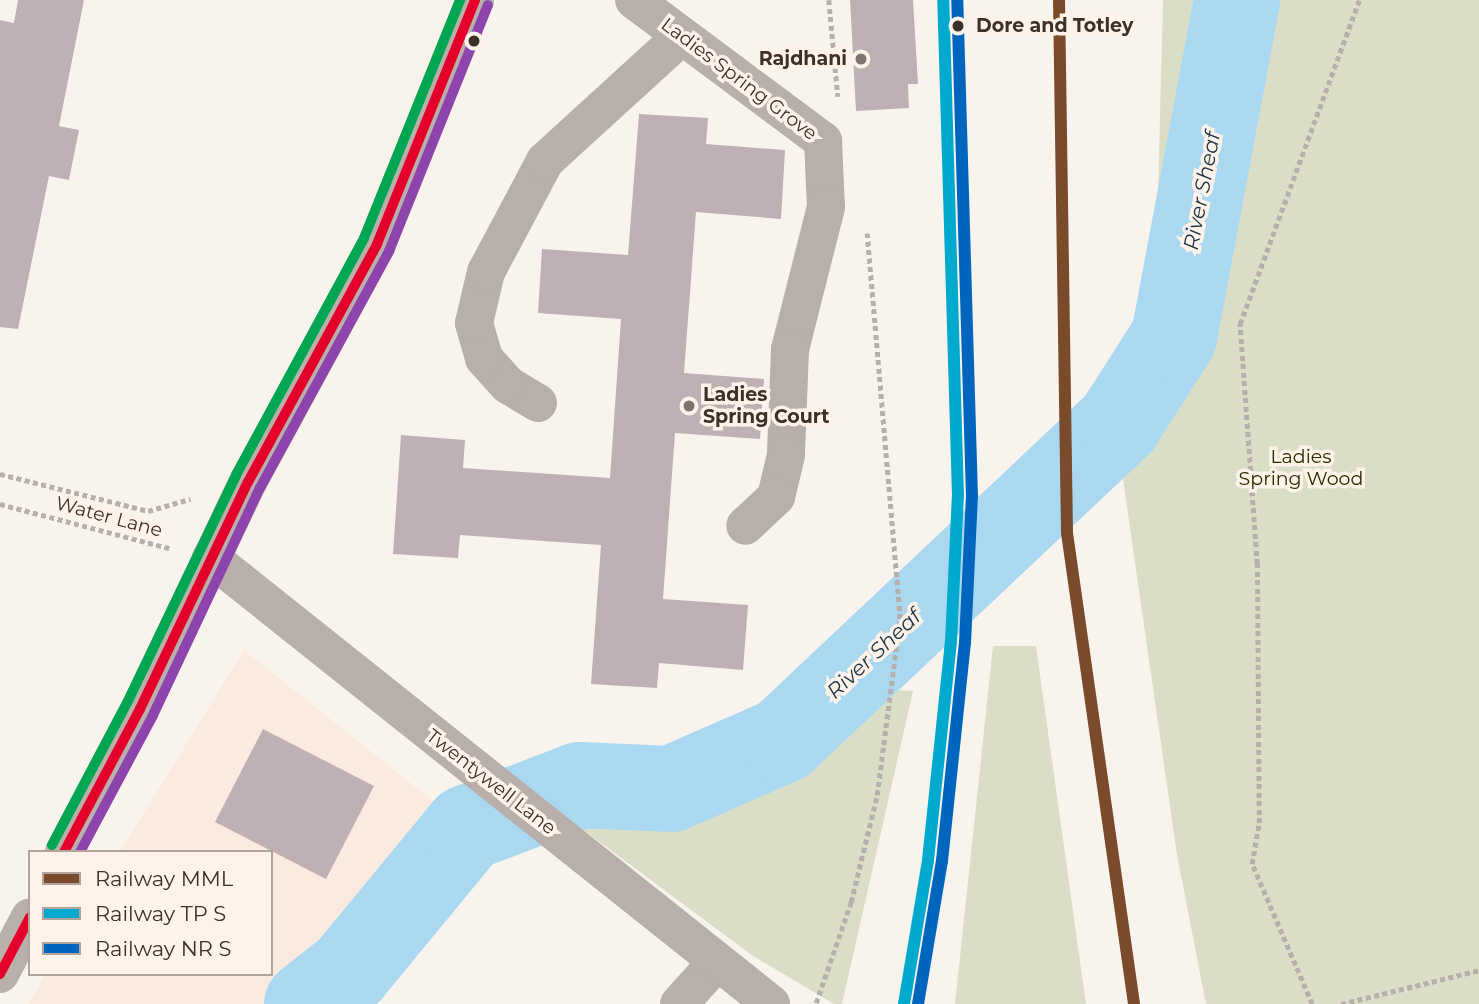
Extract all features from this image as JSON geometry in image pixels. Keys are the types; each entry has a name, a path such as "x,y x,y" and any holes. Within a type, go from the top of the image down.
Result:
{"main road":[{"path":"65,850 140,709 248,482 377,244 475,0"},
{"path":"0,974 28,921"}],"street":[{"name":"Ladies Spring Grove","path":"634,0 823,141 827,207 790,349 786,455 776,497 745,526"},
{"path":"538,403 497,375 480,348 474,323 486,272 545,161 682,36"},
{"name":"Twentywell Lane","path":"211,558 771,1004"},
{"path":"679,1004 717,962"}],"path":[{"path":"829,0 837,96 844,107"},
{"path":"1312,1004 1252,864 1259,823 1257,564 1240,324 1359,0"},
{"path":"816,1004 866,846 895,677 900,619 866,223"},
{"path":"0,474 148,511 248,482"},
{"name":"Water Lane","path":"0,504 211,558"},
{"path":"1342,1004 1479,970"}],"shaded area":[{"path":"244,650 467,828 349,971 307,1004 28,1004 45,976 273,976 273,850 121,850"}],"green space":[{"name":"Ladies Spring Wood","path":"1163,0 1479,0 1479,1004 1206,1004 1177,855 1121,465 1156,272"},
{"path":"993,646 1036,646 1086,1004 955,1004"},
{"path":"839,687 913,691 842,1004 834,1004 753,956 562,814 580,785 671,789 783,740"}],"building":[{"path":"18,0 84,0 59,126 79,130 69,180 49,176 18,329 0,327 0,20 14,23"},
{"path":"850,0 913,0 918,84 908,84 909,108 856,111"},
{"name":"Ladies Spring Court","path":"639,114 708,118 706,144 785,150 781,219 696,212 684,373 764,379 760,439 675,433 663,599 748,605 743,670 659,663 657,688 591,684 601,545 460,535 458,558 393,554 401,435 465,440 463,468 610,478 621,319 538,313 542,249 628,255"},
{"path":"263,729 374,786 326,879 215,822"}],"waterway":[{"name":"River Sheaf","path":"307,1004 349,971 467,828 580,785 671,789 783,740 1119,423 1174,337 1237,0"}],"rail line":[{"name":"MML","path":"1059,0 1067,533 1134,1004"}],"transit line":[{"path":"52,845 127,703 236,475 364,238 460,0"},
{"path":"65,850 140,709 248,482 377,244 475,0"},
{"path":"904,1004 928,860 951,642 958,496 943,0"},
{"path":"918,1004 942,861 965,643 972,497 957,0"},
{"path":"81,850 153,715 260,488 389,251 488,5"},
{"path":"0,974 28,921"}],"place":[{"name":"Dore and Totley","path":"958,26"},
{"name":"Rajdhani","path":"861,59"},
{"name":"Ladies Spring Court","path":"689,406"}]}
